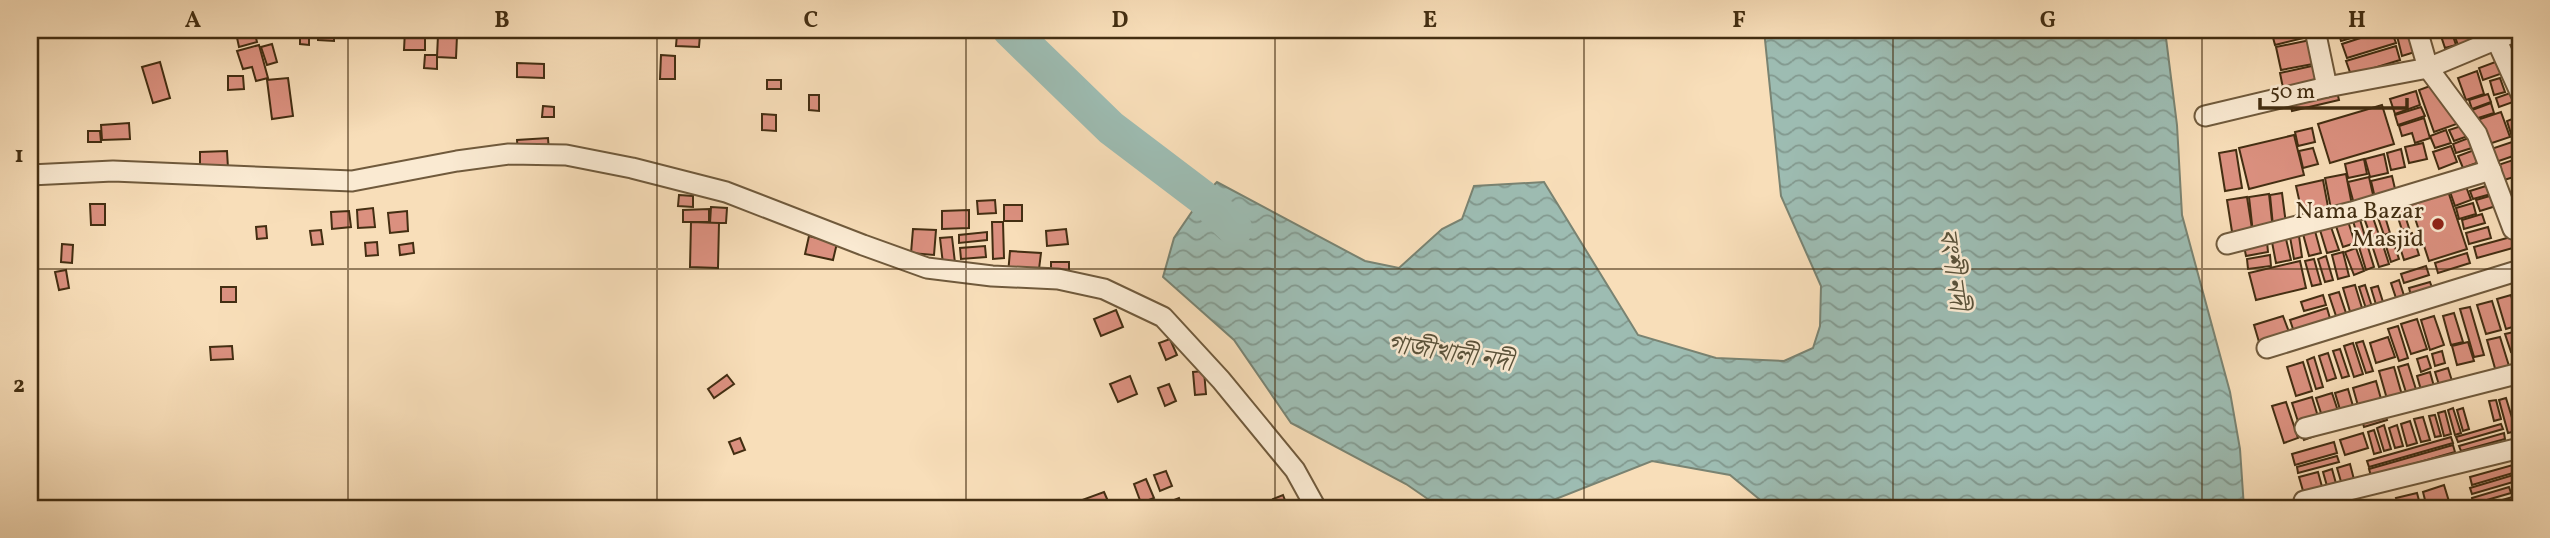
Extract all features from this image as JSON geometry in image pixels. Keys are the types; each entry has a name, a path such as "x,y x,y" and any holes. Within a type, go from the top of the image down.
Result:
{"street":[{"path":"2315,30 2327,87"},
{"path":"2417,30 2428,68 2477,134 2513,229"},
{"path":"2204,116 2327,87 2428,68 2494,35 2519,30"},
{"path":"2494,35 2520,92"},
{"path":"30,176 113,171 352,181 509,154 566,155 632,168 726,192 927,268 992,276 1058,279 1104,289 1163,317 1221,380 1295,470 1316,508"},
{"path":"2227,244 2352,212 2491,170"},
{"path":"2267,348 2520,270"},
{"path":"2305,428 2520,373"},
{"path":"2304,501 2520,448"}],"water":[{"name":"বংশী নদী","path":"1764,30 2165,30 2177,125 2182,215 2230,392 2240,449 2244,508 1770,508 1730,475 1652,461 1533,508 1441,508 1406,484 1291,423 1234,340 1163,277 1174,238 1202,197 1217,182 1365,261 1399,268 1442,229 1462,219 1474,186 1544,182 1638,335 1716,358 1784,361 1813,348 1820,326 1821,286 1781,196"}],"building":[{"path":"254,30 257,42 239,47 236,33"},
{"path":"300,30 309,30 309,45 300,44"},
{"path":"318,30 334,30 334,41 318,40"},
{"path":"405,30 425,30 425,50 404,50"},
{"path":"2271,30 2319,30 2320,34 2275,45"},
{"path":"2338,30 2379,30 2341,41"},
{"path":"2391,30 2396,43 2347,58 2342,44"},
{"path":"2418,30 2431,47 2402,56 2397,36"},
{"path":"2439,30 2451,30 2456,45 2445,48"},
{"path":"2473,31 2476,39 2458,45 2455,37"},
{"path":"677,34 700,35 699,47 676,46"},
{"path":"438,35 457,36 456,58 437,57"},
{"path":"2325,37 2329,61 2281,70 2276,47"},
{"path":"272,44 277,62 267,65 261,47"},
{"path":"259,45 268,78 256,81 252,67 243,69 237,51"},
{"path":"2396,46 2400,60 2351,75 2346,61"},
{"path":"425,55 437,55 437,69 424,68"},
{"path":"661,55 675,56 675,79 660,79"},
{"path":"2498,61 2503,73 2483,80 2479,68"},
{"path":"160,62 170,98 153,103 142,67"},
{"path":"2330,62 2333,77 2283,88 2280,73"},
{"path":"517,63 544,64 544,78 517,77"},
{"path":"2477,71 2484,94 2466,100 2458,78"},
{"path":"228,76 243,76 244,89 228,90"},
{"path":"288,78 293,116 272,119 267,80"},
{"path":"2500,78 2505,92 2494,95 2490,81"},
{"path":"2334,79 2339,100 2292,111 2287,90"},
{"path":"2449,79 2465,121 2434,132 2419,90"},
{"path":"767,80 781,80 781,89 767,89"},
{"path":"2416,91 2420,105 2395,114 2390,99"},
{"path":"2513,92 2516,101 2499,107 2496,98"},
{"path":"2488,94 2491,102 2472,109 2469,100"},
{"path":"809,95 819,95 819,111 809,110"},
{"path":"2491,103 2494,113 2475,119 2472,110"},
{"path":"2382,105 2394,144 2330,163 2318,124"},
{"path":"543,106 554,107 554,117 542,117"},
{"path":"2421,107 2425,116 2398,125 2395,115"},
{"path":"2501,112 2510,137 2486,145 2477,120"},
{"path":"762,114 776,115 776,131 762,130"},
{"path":"2520,116 2520,134 2512,137 2507,121"},
{"path":"2424,118 2430,138 2415,143 2412,133 2402,136 2399,126"},
{"path":"129,123 130,139 102,140 101,125"},
{"path":"2467,124 2471,135 2454,141 2449,130"},
{"path":"2312,128 2315,142 2298,146 2295,132"},
{"path":"2446,130 2451,143 2435,148 2430,136"},
{"path":"88,131 100,131 101,142 88,142"},
{"path":"2294,135 2304,175 2249,189 2239,148"},
{"path":"2471,137 2475,147 2456,153 2453,144"},
{"path":"548,138 549,152 518,154 517,140"},
{"path":"2515,141 2519,154 2493,163 2488,150"},
{"path":"2423,143 2427,159 2409,163 2405,147"},
{"path":"2451,146 2457,162 2439,169 2433,152"},
{"path":"2313,148 2318,164 2303,168 2299,151"},
{"path":"2401,149 2405,167 2391,170 2387,153"},
{"path":"2477,149 2482,161 2463,168 2458,156"},
{"path":"2236,150 2242,188 2225,191 2219,153"},
{"path":"227,151 228,168 200,169 200,152"},
{"path":"2384,154 2388,173 2370,177 2365,159"},
{"path":"2519,158 2520,175 2501,181 2495,166"},
{"path":"2364,159 2367,174 2348,178 2345,164"},
{"path":"2346,174 2352,205 2331,209 2325,178"},
{"path":"2392,176 2396,193 2375,198 2371,181"},
{"path":"2369,177 2374,199 2354,204 2348,182"},
{"path":"2323,180 2329,212 2303,217 2296,186"},
{"path":"2464,181 2471,200 2455,206 2448,186"},
{"path":"2489,185 2491,194 2473,199 2470,191"},
{"name":"Nama Bazar Masjid","path":"2447,188 2467,249 2429,261 2409,200"},
{"path":"2282,193 2286,224 2273,226 2270,195"},
{"path":"2269,194 2273,230 2253,233 2249,197"},
{"path":"679,195 693,196 693,207 678,206"},
{"path":"2493,195 2496,206 2480,211 2476,200"},
{"path":"2247,197 2253,235 2233,238 2227,200"},
{"path":"995,200 996,213 978,214 977,201"},
{"path":"2473,203 2476,214 2459,219 2456,208"},
{"path":"90,204 105,204 105,225 91,225"},
{"path":"1004,205 1022,205 1022,221 1004,221"},
{"path":"2402,206 2409,228 2402,230 2395,208"},
{"path":"711,207 727,208 726,223 710,223"},
{"path":"373,208 375,227 358,228 357,210"},
{"path":"709,209 709,222 683,222 683,210"},
{"path":"969,210 969,228 942,229 942,211"},
{"path":"2383,210 2390,233 2384,235 2376,212"},
{"path":"349,211 351,227 332,229 331,212"},
{"path":"407,211 408,231 390,233 388,213"},
{"path":"2371,212 2379,235 2371,237 2363,215"},
{"path":"2482,214 2485,223 2464,229 2462,220"},
{"path":"2359,216 2366,240 2359,242 2352,217"},
{"path":"2347,218 2355,243 2343,247 2335,223"},
{"path":"691,222 719,223 718,268 690,267"},
{"path":"992,222 1003,222 1004,258 993,259"},
{"path":"266,226 267,238 257,239 256,227"},
{"path":"2331,227 2339,250 2327,253 2320,230"},
{"path":"2488,227 2491,238 2469,244 2466,233"},
{"path":"913,229 936,230 934,255 911,253"},
{"path":"1066,229 1068,244 1047,246 1046,231"},
{"path":"321,230 323,244 312,245 310,231"},
{"path":"2315,231 2321,253 2309,256 2303,234"},
{"path":"987,232 987,240 959,243 959,235"},
{"path":"2412,233 2419,255 2404,260 2397,238"},
{"path":"2518,235 2520,246 2477,258 2474,247"},
{"path":"809,236 837,243 833,260 805,254"},
{"path":"2299,236 2302,257 2294,259 2290,237"},
{"path":"952,237 955,263 943,264 940,238"},
{"path":"2392,238 2399,259 2391,262 2384,240"},
{"path":"2286,239 2291,260 2276,263 2272,242"},
{"path":"2381,239 2389,264 2379,267 2371,242"},
{"path":"377,242 378,255 366,256 365,243"},
{"path":"2267,242 2268,252 2246,256 2244,246"},
{"path":"413,243 414,253 400,255 399,245"},
{"path":"62,244 73,245 72,263 61,262"},
{"path":"2367,244 2374,267 2366,270 2359,247"},
{"path":"985,246 986,257 961,259 960,248"},
{"path":"2356,248 2364,271 2354,275 2345,252"},
{"path":"1010,251 1041,253 1038,277 1008,274"},
{"path":"2343,252 2349,276 2338,279 2332,255"},
{"path":"2467,253 2470,263 2438,273 2435,263"},
{"path":"2270,255 2271,266 2248,269 2247,259"},
{"path":"2326,256 2333,280 2325,282 2318,259"},
{"path":"2314,259 2321,284 2312,286 2305,261"},
{"path":"2300,261 2306,288 2256,300 2249,273"},
{"path":"1051,262 1069,262 1069,281 1051,281"},
{"path":"2426,266 2429,275 2404,283 2401,274"},
{"path":"66,270 69,288 59,290 55,272"},
{"path":"2399,280 2408,308 2400,310 2391,283"},
{"path":"2430,282 2435,296 2413,303 2409,288"},
{"path":"2355,285 2366,321 2354,325 2343,288"},
{"path":"2365,285 2376,319 2370,321 2359,287"},
{"path":"2378,286 2388,318 2381,321 2371,288"},
{"path":"221,287 236,287 236,302 221,302"},
{"path":"2339,292 2350,325 2340,328 2329,295"},
{"path":"2323,295 2326,305 2304,311 2301,302"},
{"path":"2511,295 2519,325 2506,329 2497,299"},
{"path":"2492,301 2501,330 2486,334 2477,305"},
{"path":"2470,307 2484,355 2474,357 2460,309"},
{"path":"2327,308 2334,332 2298,344 2290,320"},
{"path":"1116,310 1123,327 1101,336 1094,319"},
{"path":"2454,313 2463,342 2451,345 2443,316"},
{"path":"2283,316 2289,332 2259,342 2254,325"},
{"path":"2434,316 2444,345 2430,350 2421,320"},
{"path":"2417,319 2427,349 2411,354 2401,324"},
{"path":"2398,326 2408,358 2399,361 2388,329"},
{"path":"2518,331 2520,349 2511,352 2505,334"},
{"path":"2388,337 2395,357 2376,363 2370,343"},
{"path":"2500,337 2514,382 2500,386 2487,340"},
{"path":"1170,339 1177,355 1166,360 1159,343"},
{"path":"2363,341 2373,371 2366,373 2356,343"},
{"path":"2468,342 2474,361 2457,365 2452,346"},
{"path":"2353,343 2363,374 2354,377 2344,346"},
{"path":"232,346 233,359 211,360 210,347"},
{"path":"2340,349 2349,376 2342,378 2333,351"},
{"path":"2442,351 2445,363 2435,366 2432,354"},
{"path":"2328,353 2336,378 2327,381 2319,356"},
{"path":"2427,356 2431,368 2421,372 2417,359"},
{"path":"2314,357 2323,387 2316,389 2307,360"},
{"path":"2303,362 2312,391 2296,396 2287,367"},
{"path":"2408,364 2420,402 2410,405 2398,367"},
{"path":"2394,367 2406,409 2391,413 2379,371"},
{"path":"2448,368 2457,397 2444,401 2435,372"},
{"path":"1204,371 1206,394 1195,395 1193,372"},
{"path":"2430,372 2438,401 2425,404 2417,376"},
{"path":"727,375 734,384 714,398 708,389"},
{"path":"1130,376 1137,394 1118,402 1110,384"},
{"path":"2376,381 2387,420 2364,427 2353,388"},
{"path":"1169,384 1176,401 1165,406 1158,388"},
{"path":"2348,389 2358,423 2345,426 2335,393"},
{"path":"2332,393 2342,423 2326,428 2316,398"},
{"path":"2312,397 2323,433 2304,440 2292,403"},
{"path":"2506,398 2516,431 2508,433 2499,400"},
{"path":"2496,400 2501,419 2494,421 2489,401"},
{"path":"2286,402 2298,438 2284,443 2272,406"},
{"path":"2453,408 2461,433 2455,435 2448,410"},
{"path":"2463,408 2469,429 2463,431 2457,410"},
{"path":"2445,411 2451,434 2444,436 2438,413"},
{"path":"2435,415 2441,436 2435,437 2429,416"},
{"path":"2423,417 2430,440 2421,442 2414,419"},
{"path":"2410,421 2417,443 2407,446 2401,424"},
{"path":"2501,424 2503,429 2458,442 2456,437"},
{"path":"2384,425 2391,449 2384,451 2377,428"},
{"path":"2397,425 2403,446 2395,448 2389,428"},
{"path":"2374,430 2381,452 2374,454 2368,432"},
{"path":"2363,433 2368,448 2345,455 2340,440"},
{"path":"2504,433 2505,439 2461,451 2459,446"},
{"path":"2451,437 2453,443 2369,467 2367,461"},
{"path":"740,438 745,450 734,454 729,442"},
{"path":"2334,442 2337,453 2295,465 2292,454"},
{"path":"2453,445 2455,452 2371,476 2369,469"},
{"path":"2337,456 2339,462 2298,473 2297,467"},
{"path":"2520,463 2520,471 2472,485 2470,477"},
{"path":"2350,464 2359,499 2347,502 2337,468"},
{"path":"2332,469 2342,505 2333,507 2323,472"},
{"path":"1166,471 1172,486 1160,491 1154,475"},
{"path":"2318,472 2327,505 2308,508 2299,477"},
{"path":"2520,473 2520,480 2472,494 2470,488"},
{"path":"1146,479 1154,498 1141,503 1134,484"},
{"path":"2444,485 2451,508 2427,508 2423,492"},
{"path":"2509,487 2511,493 2473,504 2472,498"},
{"path":"1104,492 1111,508 1085,508 1082,500"},
{"path":"2417,493 2421,508 2399,508 2396,498"},
{"path":"1283,495 1288,508 1276,508 1273,499"},
{"path":"2516,496 2517,501 2493,508 2474,508"},
{"path":"1179,498 1183,508 1162,508 1161,505"}],"waterway":[{"name":"গাজীখালী নদী","path":"1010,30 1111,128 1202,197 1235,229"}],"place":[{"name":"Nama Bazar Masjid","path":"2438,224"}]}
